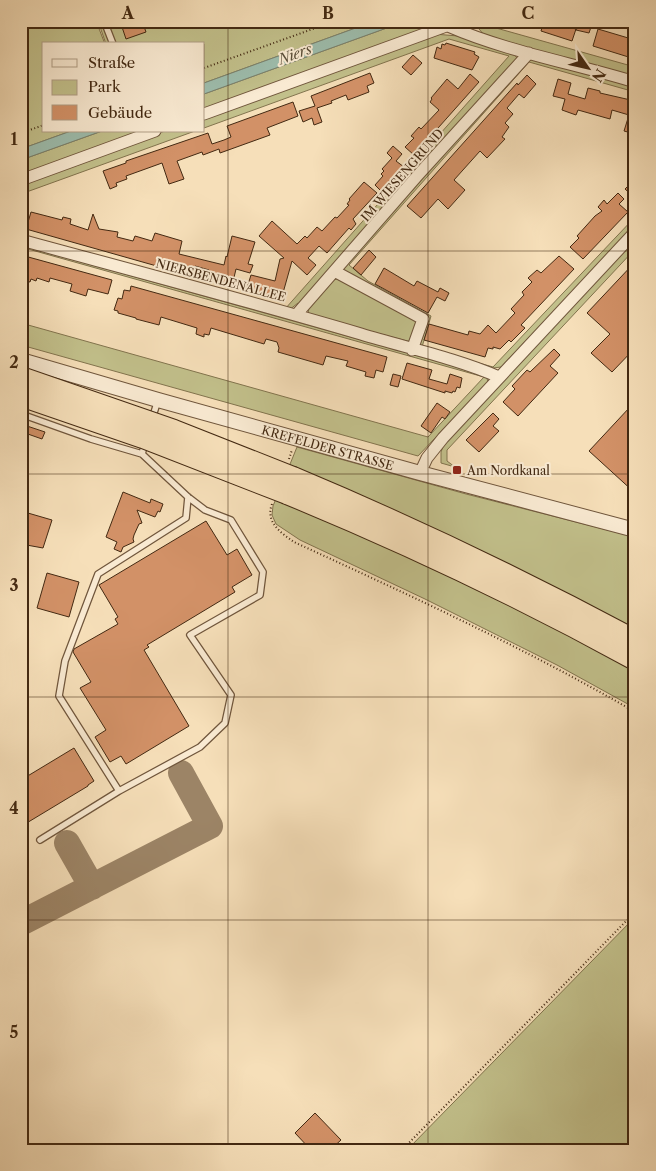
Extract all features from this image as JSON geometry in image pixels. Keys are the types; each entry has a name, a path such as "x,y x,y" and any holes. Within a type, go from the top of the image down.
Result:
{"highway":[{"path":"21,377 174,430 285,484 376,532 469,575 635,660"},
{"path":"21,396 151,441 391,519 488,564 635,640"}],"street":[{"path":"205,114 460,21"},
{"path":"448,26 529,53 635,82"},
{"name":"IM WIESENGRUND","path":"296,315 336,272 418,175 529,53"},
{"path":"21,180 152,132"},
{"path":"420,473 436,445 635,232"},
{"name":"NIERSBENDENALLEE","path":"21,240 296,315 412,350 472,365 499,378"},
{"path":"336,272 423,319 412,350"},
{"name":"KREFELDER STRASSE","path":"21,360 297,439 635,530"}],"lane":[{"path":"104,21 112,42"},
{"path":"21,390 90,412"},
{"path":"150,427 158,400"},
{"path":"21,414 91,439 142,454 188,497 205,510 231,520 263,572 260,595 190,635 231,695 225,723 200,747 119,792 40,840"},
{"path":"91,439 98,415"},
{"path":"142,454 147,436"},
{"path":"119,792 59,696 65,661 98,574 186,518 188,497"}],"path":[{"path":"205,68 335,21"},
{"path":"21,133 42,126"},
{"path":"297,439 285,484 270,513 272,522 278,530 294,542 423,602 530,655 635,712"},
{"path":"402,1150 635,912"}],"green space":[{"path":"21,21 96,21 104,42 42,42 42,132 68,132 21,149"},
{"path":"98,21 375,21 205,83 205,42 105,42"},
{"path":"406,21 451,21 205,110 205,94"},
{"path":"481,21 500,21 489,26 635,67 635,79 485,36 479,29"},
{"path":"434,34 458,36 512,52 517,58 301,306 298,303 289,310 285,309 509,56 449,39 205,128 205,117"},
{"path":"534,58 635,87 635,92 529,62 349,265 368,281 431,316 422,347 493,367 635,217 635,225 501,367 493,368 418,347 426,319 344,271 343,268 527,61"},
{"path":"99,132 142,132 21,176 21,160"},
{"path":"162,132 192,132 21,194 21,184"},
{"path":"635,240 635,249 447,450 447,461 455,467 441,463 441,452 444,444"},
{"path":"21,245 483,374 486,375 488,382 418,456 21,345 21,323 428,437 484,377 21,247"},
{"path":"337,279 416,321 411,342 308,315 309,306 332,280"},
{"path":"297,447 466,494 635,537 635,708 557,665 425,599 300,540 276,524 272,515 273,506"},
{"path":"635,917 635,1150 407,1150"}],"water":[{"name":"Niers","path":"375,21 406,21 205,94 205,83"},
{"path":"68,132 99,132 21,160 21,149"}],"building":[{"path":"120,21 142,21 146,32 126,39"},
{"path":"544,21 561,21 560,25 576,29 572,41 541,31"},
{"path":"578,21 593,21 589,33 576,30"},
{"path":"598,29 635,40 635,59 593,46"},
{"path":"446,43 475,52 474,54 479,57 472,70 434,58 437,47 441,49 442,44 445,45"},
{"path":"413,55 422,63 411,75 402,67"},
{"path":"370,73 374,83 367,86 369,92 348,100 346,95 331,101 332,103 317,108 322,122 314,125 312,118 303,122 299,111 315,106 311,96"},
{"path":"470,74 479,82 414,155 405,147 414,138 411,136 419,127 421,129 439,110 430,102 431,98 447,79 458,89"},
{"path":"527,75 536,84 524,98 519,94 507,108 513,114 505,123 509,127 502,137 505,139 487,158 480,151 454,180 465,190 448,209 438,199 421,218 407,206 517,83 518,85"},
{"path":"558,79 571,83 568,94 585,99 588,88 600,91 600,93 635,101 635,134 624,131 629,115 612,110 610,119 578,110 576,115 562,110 565,99 553,96"},
{"path":"293,102 298,116 267,128 270,135 220,153 219,149 203,155 202,152 177,161 184,179 169,184 162,163 126,176 127,179 116,183 117,186 110,189 103,171 126,163 126,161 208,133 212,144 224,140 231,137 227,126"},
{"path":"393,146 402,154 396,161 404,167 381,191 375,185 383,176 381,174 384,171 382,169 392,158 387,153"},
{"path":"635,179 635,198 625,189"},
{"path":"364,182 377,193 353,219 356,224 351,230 349,228 327,253 319,246 308,258 316,265 307,275 292,261 281,300 246,291 251,275 275,281 280,259 284,258 259,236 272,221 297,244 305,236 307,238 317,227 322,231 335,217 337,218 349,205 347,204 349,199"},
{"path":"618,193 624,199 619,204 628,212 583,259 570,247 579,238 577,236 602,211 598,207 604,200 607,204"},
{"path":"31,212 62,220 63,217 71,219 70,224 88,230 93,214 99,229 118,232 117,237 133,241 135,236 152,241 155,233 182,241 179,254 224,265 232,236 255,242 248,264 253,265 250,273 236,269 232,286 207,279 209,270 195,266 192,276 26,229"},
{"path":"369,250 376,257 361,275 353,268"},
{"path":"21,255 112,280 108,294 88,289 86,296 70,291 72,284 50,278 49,282 37,278 36,281 31,279 30,282 21,280"},
{"path":"559,256 574,269 521,325 525,328 511,342 509,340 500,349 488,348 485,357 424,340 429,324 468,335 469,331 480,334 488,325 496,333 515,313 511,309 524,295 522,292 532,282 528,278 537,270 541,273"},
{"path":"635,262 635,348 612,372 591,353 610,334 587,313"},
{"path":"384,268 414,286 417,281 438,292 440,288 449,293 445,301 437,297 428,313 375,284"},
{"path":"131,286 387,357 383,372 376,370 374,378 365,376 366,372 346,366 348,361 326,356 323,365 278,352 277,342 266,339 264,344 211,328 209,335 204,334 204,337 196,334 197,328 161,317 159,325 118,313 118,311 114,310 118,298 122,299 124,290 130,291"},
{"path":"554,349 560,355 550,366 558,373 518,416 503,402 515,389 512,386 527,370 530,372"},
{"path":"407,363 432,370 429,379 447,384 450,374 462,378 460,388 457,387 455,392 453,391 452,393 445,391 445,393 402,379"},
{"path":"393,374 401,376 398,387 390,385"},
{"path":"437,403 450,412 445,419 442,417 431,433 421,426"},
{"path":"630,407 635,412 635,493 589,451"},
{"path":"493,413 499,419 493,426 499,431 479,452 466,440"},
{"path":"27,426 45,432 42,439 25,433"},
{"path":"123,492 150,503 151,499 163,504 160,512 158,511 155,517 137,510 142,523 139,524 134,535 134,542 123,547 121,552 114,549 117,542 106,537"},
{"path":"21,511 52,520 43,548 21,544"},
{"path":"206,521 227,555 237,549 252,575 232,587 235,592 147,645 149,647 144,650 189,726 126,764 121,756 110,762 95,737 106,730 80,688 91,682 73,652 74,649 118,624 115,619 118,617 99,585"},
{"path":"47,573 79,582 69,617 37,608"},
{"path":"74,748 94,781 25,824 21,818 21,780"},
{"path":"315,1113 341,1140 330,1150 311,1150 295,1133"}],"taxiway":[{"path":"21,923 210,826 181,773"},
{"path":"67,843 92,887"}],"place":[{"name":"Am Nordkanal","path":"457,470"}]}
